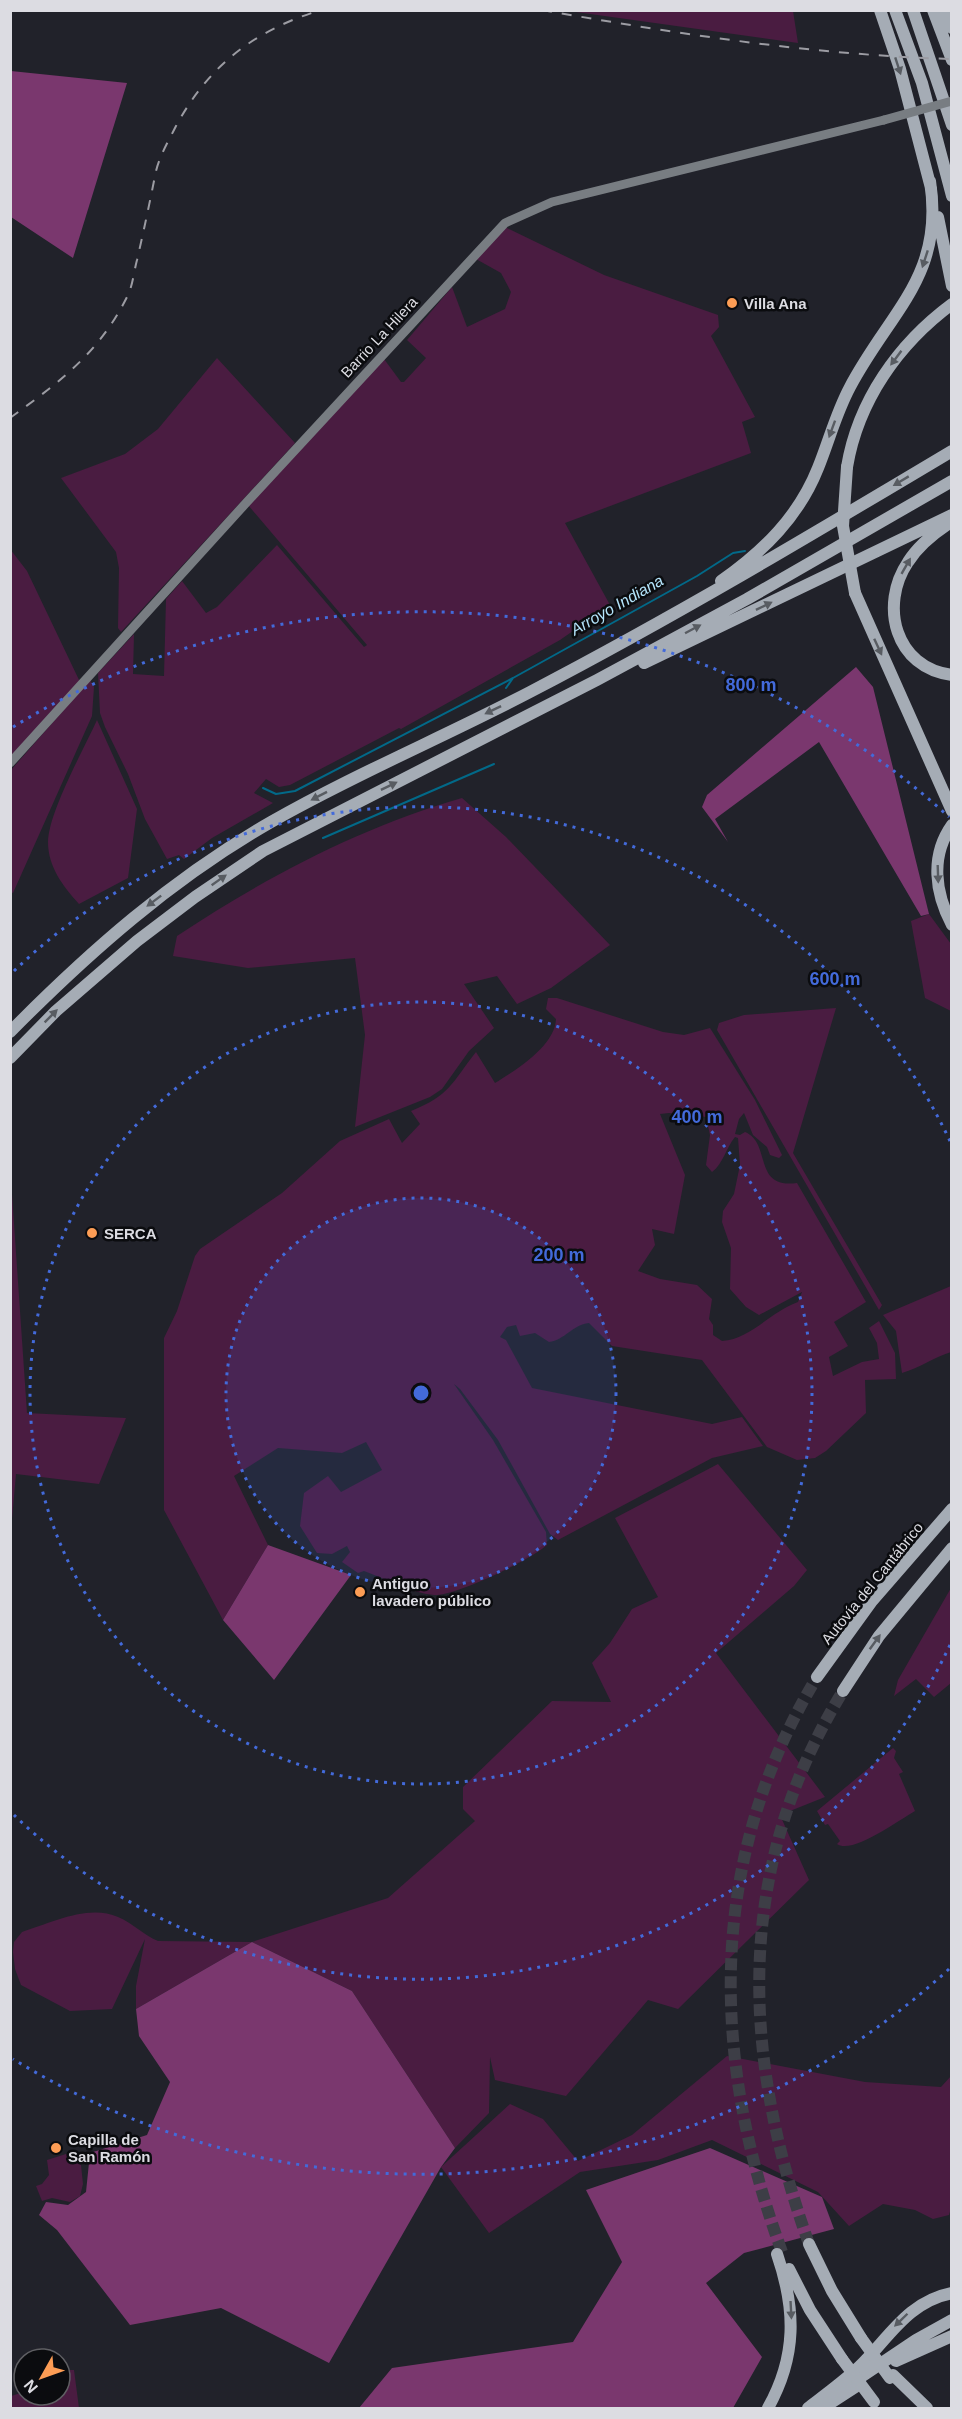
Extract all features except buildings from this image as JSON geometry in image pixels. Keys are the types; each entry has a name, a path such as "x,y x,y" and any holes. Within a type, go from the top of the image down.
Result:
{"highway":[{"path":"880,10 903,80 930,181 951,286"},
{"path":"895,10 922,83 951,196"},
{"path":"914,10 951,125"},
{"path":"933,10 951,60"},
{"path":"945,10 951,28"},
{"path":"528,693 715,585 762,549 788,521 809,488 850,386 905,303 920,275 933,226 930,181"},
{"path":"951,304 909,342 879,381 860,421 847,467 843,526 855,593 951,810"},
{"path":"10,1032 57,985 129,920 240,842 354,778 528,693 740,578 951,451"},
{"path":"427,767 747,599 951,481"},
{"path":"10,1058 100,971 168,916 228,874 306,827 951,515"},
{"path":"951,522 927,540 908,561 897,585 893,610 896,628 907,651 928,669 951,675"},
{"path":"951,825 939,850 937,869 940,897 951,925"},
{"name":"Autovía del Cantábrico","path":"818,1677 872,1601 951,1510"},
{"path":"843,1691 879,1636 951,1548"},
{"path":"809,2244 832,2291 861,2338 927,2409"},
{"path":"768,2409 785,2369 792,2324 788,2287 779,2253 810,2310 842,2360 877,2405"},
{"path":"808,2409 860,2366 912,2310 928,2300 951,2293"},
{"path":"813,2409 916,2340 951,2320"},
{"path":"891,2372 929,2337 951,2325"},
{"path":"823,2409 951,2336"},
{"path":"891,2372 916,2409"}],"street":[{"name":"Barrio La Hilera","path":"10,763 505,223 552,202 884,120 951,101"}],"shaded area":[{"path":"793,11 798,43 576,12"},
{"path":"11,71 127,83 73,258 11,217"},
{"path":"505,227 604,275 718,315 719,327 711,336 755,417 742,422 751,453 565,523 610,605 560,640 401,729 290,785 279,787 266,779 254,793 273,803 212,838 184,859 179,855 167,859 145,819 128,774 105,727 100,713 98,673 134,634 133,674 164,676 166,599 182,581 206,613 217,607 277,545 364,647 367,645 248,505 384,359 401,382 404,382 426,358 407,340 452,287 467,327 505,309 511,292 501,273 476,259"},
{"path":"217,358 295,443 121,632 118,628 119,568 116,552 61,478 125,454 158,429"},
{"path":"10,549 27,571 80,682 10,759"},
{"path":"856,667 873,687 929,914 921,916 819,742 715,819 728,842 702,807 707,795"},
{"path":"90,680 94,687 92,716 13,893 11,892 11,770"},
{"path":"97,720 137,809 128,878 79,904 62,883 54,868 48,842 60,798"},
{"path":"462,798 506,837 610,945 551,988 517,1004 497,976 464,984 494,1028 469,1051 442,1089 430,1097 355,1127 365,1035 355,958 248,968 173,956 177,936 244,894 314,856 387,824"},
{"path":"929,914 951,944 951,1011 925,998 911,921"},
{"path":"548,998 557,998 663,1032 684,1035 710,1028 755,1100 782,1155 779,1158 770,1155 767,1147 753,1135 744,1113 739,1119 735,1134 740,1135 745,1132 753,1138 768,1172 774,1179 783,1183 797,1183 866,1302 834,1322 848,1346 829,1357 833,1376 862,1362 879,1359 877,1343 869,1328 879,1321 895,1353 896,1379 865,1380 866,1413 826,1451 815,1458 797,1460 767,1447 702,1360 612,1346 589,1323 549,1342 535,1333 520,1336 516,1325 507,1327 500,1337 506,1340 532,1388 712,1424 742,1417 763,1446 712,1458 558,1540 550,1534 498,1440 454,1384 493,1440 546,1532 547,1545 492,1576 444,1594 425,1594 364,1571 358,1573 342,1562 350,1552 347,1546 332,1554 317,1553 300,1526 304,1493 328,1476 341,1492 382,1470 366,1442 342,1453 278,1448 234,1476 268,1545 223,1620 164,1510 164,1338 177,1311 195,1256 200,1249 282,1193 340,1141 389,1119 402,1143 420,1124 411,1111 435,1099 450,1087 476,1052 495,1083 513,1071 542,1048 549,1039 556,1019 546,1009","holes":["660,1114 706,1117 710,1135 706,1165 712,1172 719,1165 735,1137 738,1138 740,1165 734,1194 723,1211 722,1222 731,1248 730,1289 746,1307 759,1315 802,1292 798,1302 742,1335 722,1341 713,1335 713,1325 709,1319 712,1299 697,1285 660,1279 638,1271 655,1245 652,1229 674,1234 685,1175"]},
{"path":"836,1008 793,1153 882,1305 879,1310 717,1030 719,1023 744,1015"},
{"path":"10,1165 27,1413 126,1418 99,1484 16,1474 11,1530"},
{"path":"951,1286 951,1352 902,1373 896,1331 883,1315"},
{"path":"718,1464 807,1570 794,1586 716,1653 825,1797 780,1815 809,1880 678,2009 648,2000 566,2096 495,2080 490,2057 489,2113 455,2148 352,1991 252,1942 388,1898 475,1821 463,1809 463,1787 552,1701 611,1702 592,1663 610,1643 632,1609 658,1597 615,1518"},
{"path":"268,1545 351,1575 274,1680 223,1620"},
{"path":"951,1588 951,1683 934,1697 916,1679 894,1696 898,1680"},
{"path":"893,1748 896,1751 894,1758 903,1772 899,1774 915,1811 864,1841 844,1846 837,1844 840,1841 828,1824 825,1825 817,1811"},
{"path":"94,1913 118,1917 158,1941 252,1942 136,2009 136,1986 145,1939 112,2009 70,2011 21,1985 15,1969 13,1952 14,1942 22,1932 70,1916"},
{"path":"252,1942 352,1991 455,2148 441,2167 329,2363 221,2308 130,2325 57,2230 39,2215 46,2202 68,2205 86,2192 90,2153 147,2135 170,2082 139,2036 136,2009"},
{"path":"727,2056 865,2082 941,2087 951,2076 951,2208 949,2215 933,2219 915,2210 883,2204 849,2226 818,2192 712,2140 658,2160 580,2172 489,2233 441,2167 510,2104 543,2119 578,2161 632,2135"},
{"path":"710,2148 822,2197 834,2229 744,2253 706,2283 762,2357 733,2408 359,2408 392,2368 573,2342 622,2262 586,2190"},
{"path":"66,2154 81,2165 83,2184 80,2196 70,2202 52,2198 42,2201 36,2186 42,2184 49,2175 47,2160"},
{"path":"72,2370 74,2370 79,2408 11,2408 11,2396 12,2407 72,2407"}],"waterway":[{"name":"Arroyo Indiana","path":"506,688 513,678 697,576 733,553 745,551"},
{"path":"263,788 276,794 295,791 513,678"},
{"name":"Arroyo Indiana","path":"323,838 494,764"}],"tunnel":[{"path":"782,2252 758,2178 742,2105 732,2032 731,1959 739,1887 755,1816 781,1746 817,1677"},
{"path":"809,2244 786,2173 770,2102 761,2032 760,1963 766,1894 782,1826 807,1758 843,1691"}],"railway":[{"path":"10,418 78,364 105,333 117,315 131,286 160,159 176,126 203,85 219,68 255,39 297,18 321,10"},
{"path":"542,10 746,42 849,53 952,59"}],"place":[{"name":"Villa Ana","path":"732,303"},
{"name":"SERCA","path":"92,1233"},
{"name":"Antiguo lavadero público","path":"360,1592"},
{"name":"Capilla de San Ramón","path":"56,2148"}]}
